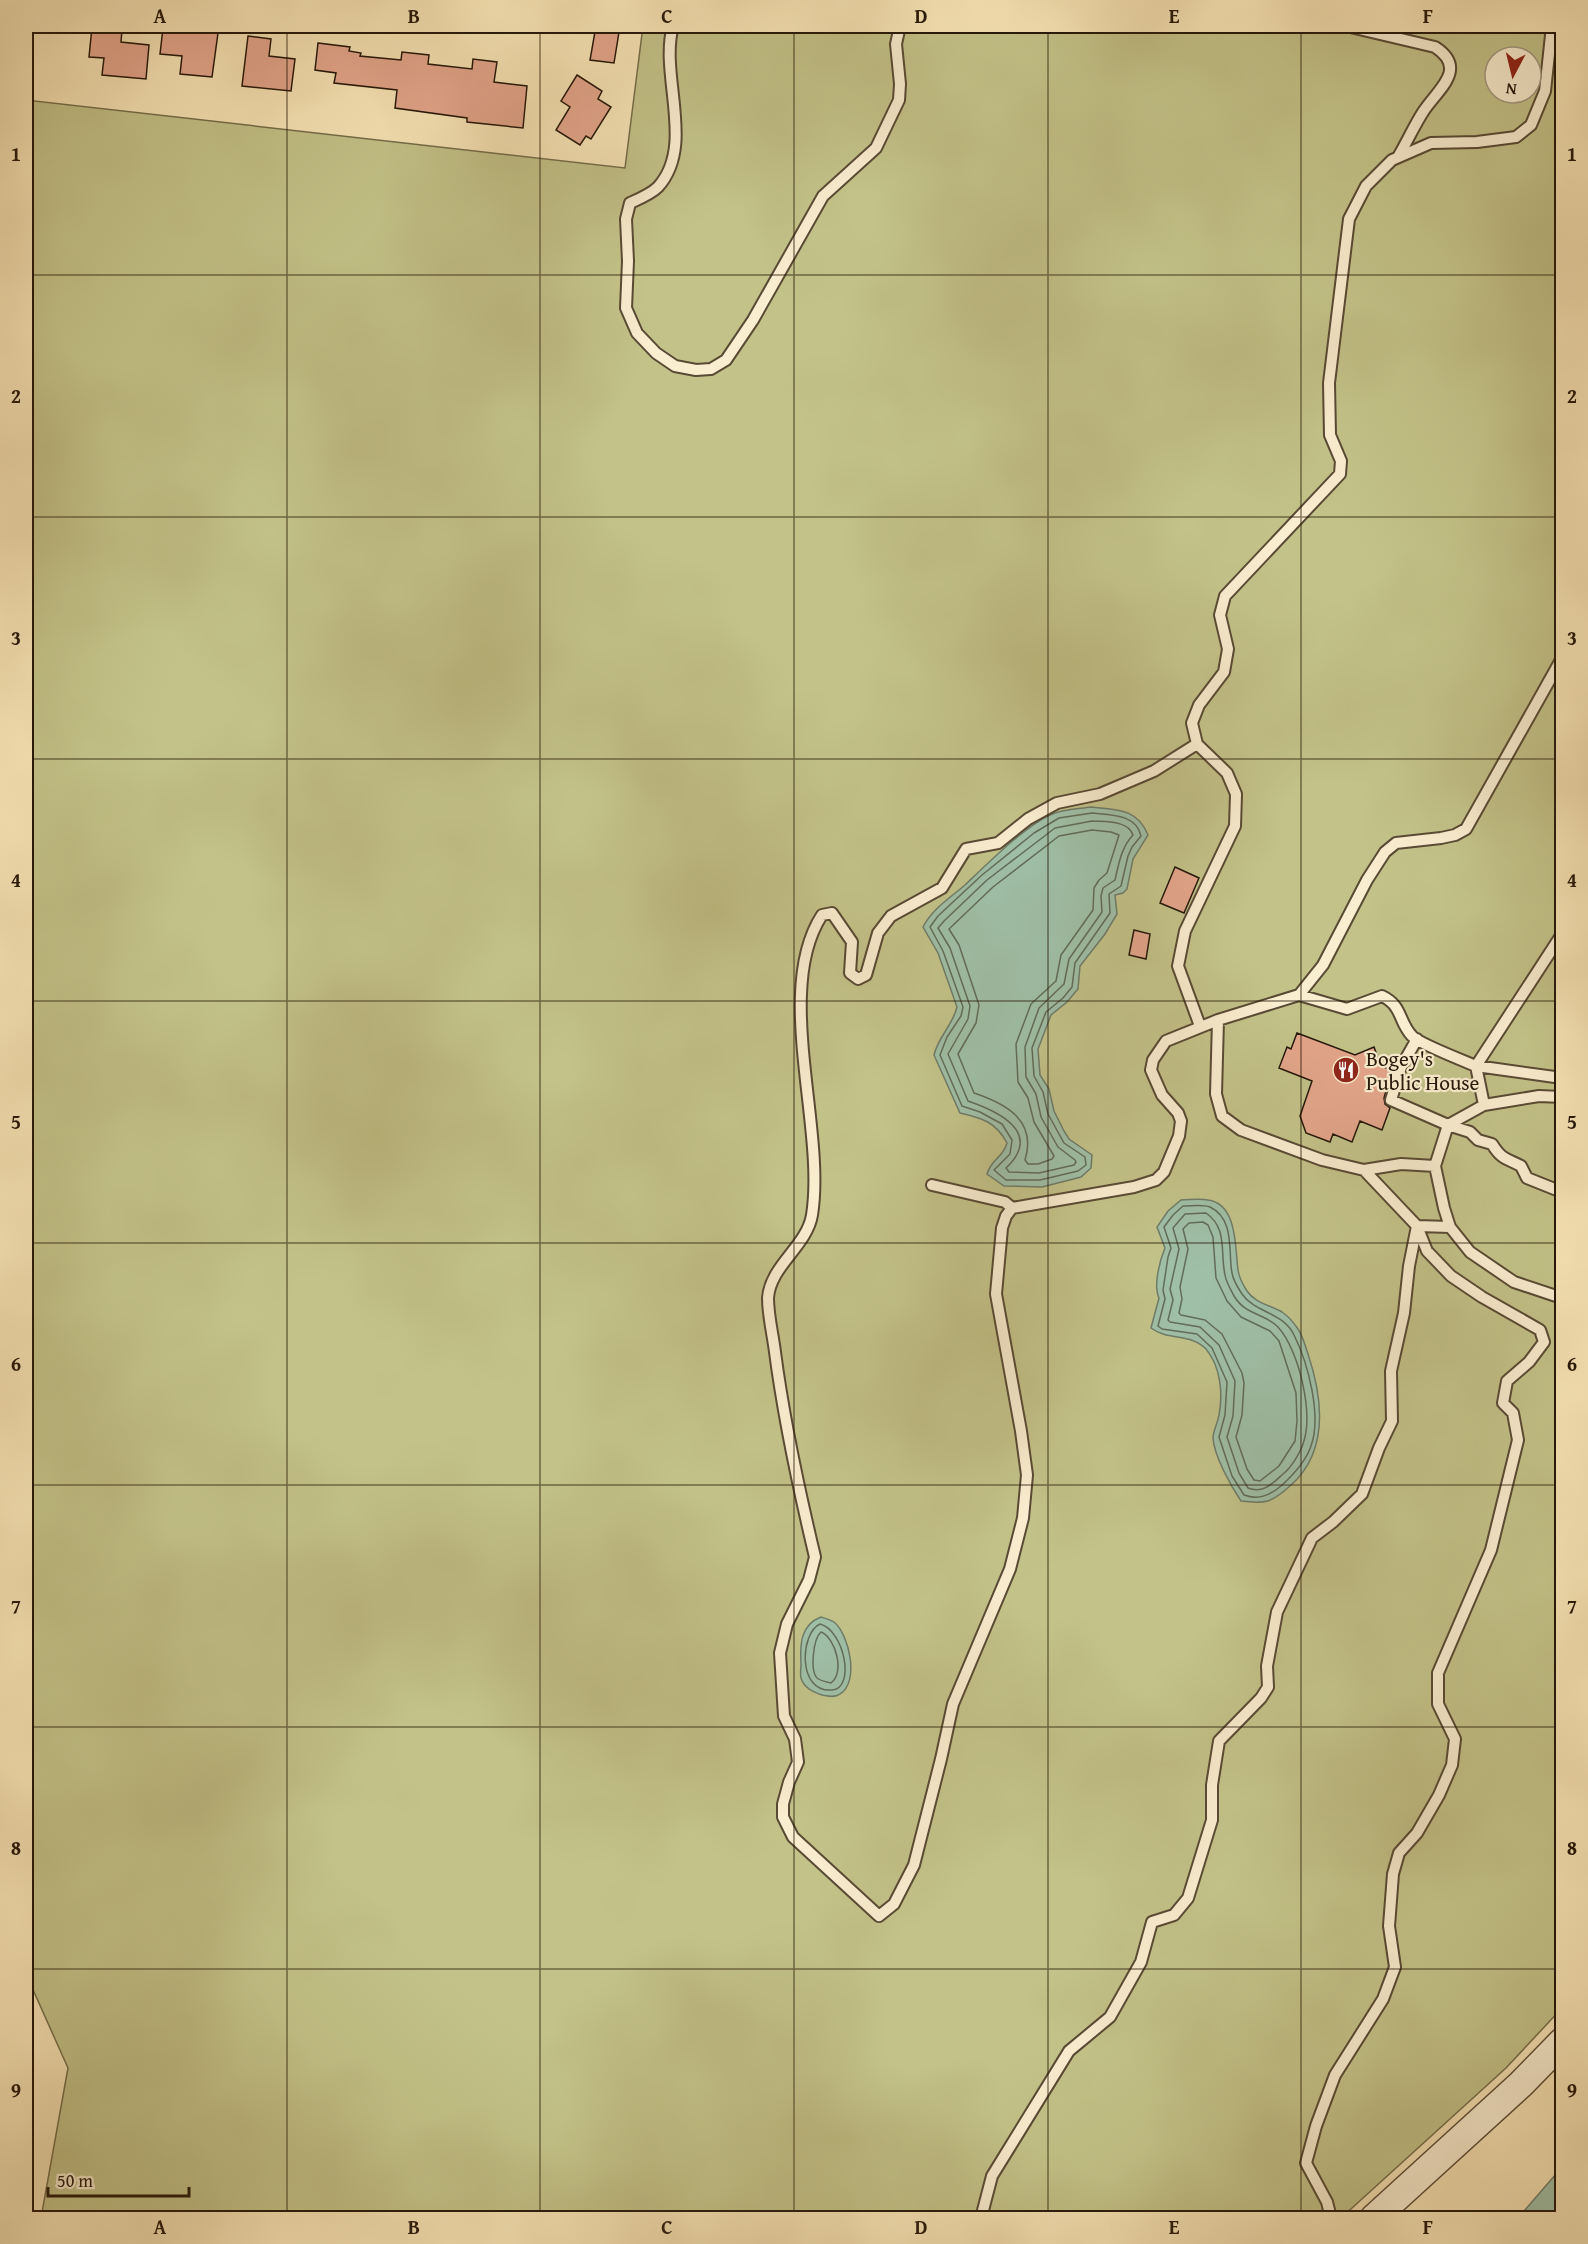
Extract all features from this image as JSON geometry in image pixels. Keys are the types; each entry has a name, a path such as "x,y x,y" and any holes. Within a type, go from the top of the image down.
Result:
{"street":[{"path":"1374,2218 1521,2084 1563,2042"}],"lane":[{"path":"673,26 669,40 669,68 674,96 674,154 668,172 657,188 630,204 626,219 628,261 626,308 637,333 656,353 675,366 696,370 711,369 726,360 753,320 823,196 876,148 899,100 900,84 896,44 900,26"},
{"path":"1346,26 1435,47 1446,54 1449,63 1447,82 1423,111 1398,157"},
{"path":"1200,1026 1178,966 1185,931 1235,826 1236,794 1227,773 1197,744 1192,723 1199,705 1224,672 1228,650 1220,615 1225,596 1340,474 1341,461 1330,435 1329,382 1350,219 1366,186 1392,160 1431,143 1516,138 1531,125 1545,92 1552,26"},
{"path":"1299,995 1323,965 1367,880 1385,852 1396,843 1441,838 1455,835 1466,829 1563,658"},
{"path":"1197,744 1154,771 1100,794 1057,803 1028,819 998,843 966,849 942,888 891,916 878,933 866,975 858,979 850,973 852,942 832,913 822,915 813,929 808,945 803,975 801,1018 814,1168 812,1219 770,1285 768,1300 779,1387 815,1557 809,1580 787,1624 780,1653 784,1716 795,1739 798,1762 789,1782 783,1804 783,1816 793,1837 879,1916 894,1904 914,1865 953,1704 1010,1569 1023,1518 1027,1475 996,1294 1002,1228 1012,1208 1134,1187 1156,1180 1164,1172 1179,1136 1181,1121 1178,1113 1162,1095 1151,1070 1153,1060 1166,1041 1200,1026 1299,995 1347,1009 1382,996 1394,1001 1413,1038 1476,1066 1563,1078"},
{"path":"1484,1105 1476,1066 1563,934"},
{"path":"1218,1020 1216,1094 1222,1116 1241,1130 1322,1160 1364,1170 1401,1164 1435,1166"},
{"path":"1418,1040 1401,1067 1391,1100 1470,1132 1478,1140 1492,1144 1498,1155 1506,1161 1521,1166 1527,1178 1563,1192"},
{"path":"1563,1097 1539,1096 1484,1105 1448,1125 1435,1166 1450,1227 1470,1252 1514,1282 1563,1298"},
{"path":"1331,2218 1327,2202 1306,2163 1316,2126 1335,2075 1383,1999 1395,1967 1389,1926 1393,1874 1399,1853 1417,1833 1439,1795 1452,1766 1455,1739 1438,1704 1438,1673 1491,1550 1518,1440 1513,1413 1503,1402 1507,1381 1529,1362 1544,1342 1540,1330 1482,1297 1451,1276 1427,1251 1417,1226 1364,1170"},
{"path":"932,1185 1005,1202 1012,1208"},
{"path":"1417,1226 1450,1227"},
{"path":"981,2218 992,2176 1069,2051 1110,2017 1141,1962 1152,1922 1174,1915 1188,1898 1212,1820 1212,1785 1219,1741 1261,1698 1268,1687 1267,1666 1277,1612 1312,1538 1333,1522 1362,1494 1392,1421 1391,1371 1404,1313 1409,1266 1417,1226"}],"green space":[{"path":"643,26 1562,26 1562,2008 1506,2068 1341,2218 41,2218 68,2068 26,1974 26,100 625,168"}],"water":[{"path":"1091,807 1118,810 1132,815 1148,835 1133,859 1127,889 1115,895 1117,914 1105,934 1080,966 1078,989 1051,1015 1038,1049 1040,1075 1049,1089 1054,1111 1069,1139 1092,1155 1091,1168 1081,1177 1042,1187 1004,1186 987,1174 1007,1143 998,1130 988,1122 960,1113 934,1055 957,1007 938,953 923,927 936,909 1029,828 1055,813"},
{"path":"1181,1200 1208,1200 1218,1203 1225,1210 1233,1229 1238,1270 1244,1286 1254,1298 1282,1312 1293,1322 1303,1338 1313,1371 1319,1407 1317,1441 1303,1472 1278,1496 1268,1501 1241,1501 1220,1462 1213,1438 1219,1415 1221,1390 1218,1372 1211,1356 1200,1344 1165,1335 1151,1328 1159,1298 1158,1273 1165,1248 1157,1227 1168,1211"},
{"path":"821,1617 834,1622 848,1647 850,1679 846,1688 836,1696 822,1695 812,1691 801,1678 803,1636 809,1625"},
{"path":"1562,2167 1562,2218 1518,2218"}],"building":[{"path":"596,26 620,26 614,63 590,60"},
{"path":"92,27 122,30 121,42 149,45 146,79 102,75 104,58 89,57"},
{"path":"163,28 218,33 212,77 180,74 182,56 160,54"},
{"path":"248,36 271,39 269,56 295,59 291,91 242,86"},
{"path":"318,43 350,47 349,51 361,53 360,56 401,60 402,52 429,55 428,64 472,69 473,59 497,62 494,82 527,86 523,128 467,122 467,118 395,108 397,90 334,83 336,73 315,70"},
{"path":"577,75 602,91 598,99 611,107 591,139 586,136 580,145 556,130 570,107 561,101"},
{"path":"1175,867 1199,878 1184,913 1160,903"},
{"path":"1134,930 1150,934 1146,959 1129,955"},
{"path":"1297,1033 1355,1055 1374,1047 1381,1066 1392,1070 1384,1098 1385,1104 1390,1108 1382,1130 1360,1121 1352,1142 1333,1134 1330,1142 1306,1133 1300,1116 1312,1081 1279,1068 1287,1047 1291,1049"}],"place":[{"name":"Bogey's Public House","path":"1346,1070"}]}
